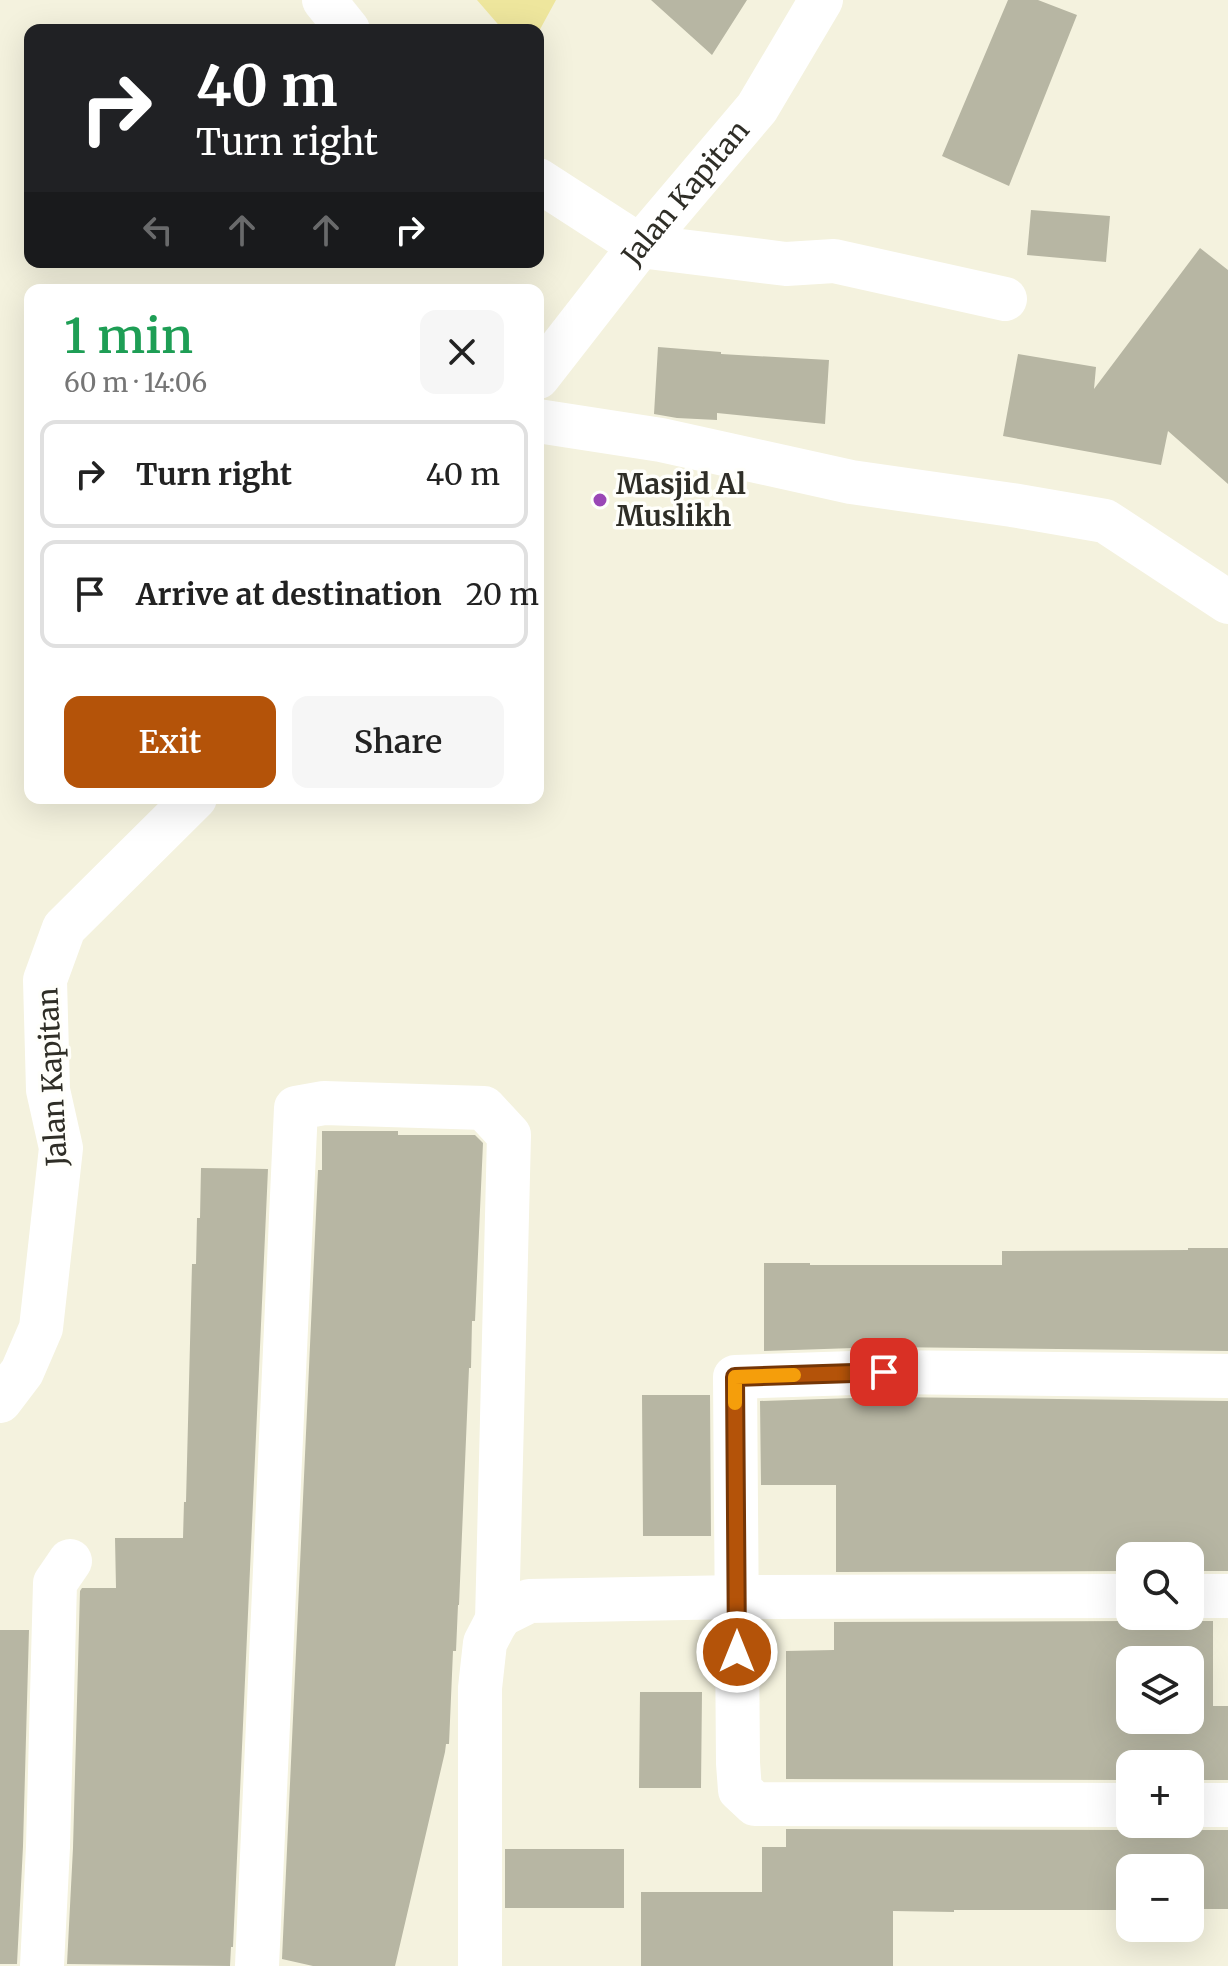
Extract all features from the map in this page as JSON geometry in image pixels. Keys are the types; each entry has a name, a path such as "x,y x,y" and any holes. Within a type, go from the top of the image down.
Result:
{"street":[{"path":"324,0 343,24"},
{"name":"Jalan Kapitan","path":"544,369 640,246 757,108 821,0"},
{"path":"544,184 640,246 786,264 834,261 1005,299"},
{"path":"544,422 661,440 851,482 1105,521 1228,602"},
{"name":"Jalan Kapitan","path":"0,1401 22,1372 41,1328 60,1163 61,1148 48,1090 45,980 64,928 189,804"},
{"path":"257,1966 296,1108 324,1103 484,1108 509,1135 497,1621"},
{"path":"1116,1805 755,1804 740,1790 735,1377 884,1372 1228,1376"},
{"path":"42,1966 55,1583 70,1561"},
{"path":"480,1966 480,1688 485,1643 499,1616 529,1601 1116,1596"},
{"path":"1204,1596 1228,1596"},
{"path":"1204,1805 1228,1805"}],"shaded area":[{"path":"477,0 556,0 543,24 498,24"}],"building":[{"path":"651,0 747,0 712,55"},
{"path":"1008,0 1038,0 1077,15 1009,186 942,156"},
{"path":"1031,210 1110,216 1106,262 1027,255"},
{"path":"1200,248 1228,270 1228,484 1168,431 1161,465 1003,436 1018,354 1096,367 1094,389"},
{"path":"658,347 829,360 825,424 717,413 717,420 654,414"},
{"path":"322,1131 475,1135 483,1143 449,1744 446,1744 395,1966 313,1966 282,1959"},
{"path":"201,1168 268,1169 230,1966 67,1964 80,1591 82,1588 116,1588 115,1538 183,1538 192,1264 196,1264"},
{"path":"1228,1248 1228,1351 884,1347 764,1351 764,1263 1002,1265 1002,1251"},
{"path":"642,1395 710,1395 711,1536 643,1536"},
{"path":"884,1397 1228,1401 1228,1571 1204,1571 1204,1542 1116,1542 1116,1571 836,1572 836,1485 761,1485 760,1401"},
{"path":"1116,1621 1116,1630 1204,1630 1204,1621 1213,1621 1213,1706 1228,1706 1228,1780 1204,1780 1204,1750 1116,1750 1116,1780 786,1779 786,1651 834,1650 834,1622"},
{"path":"0,1630 29,1630 17,1964 0,1964"},
{"path":"640,1692 702,1692 701,1788 639,1788"},
{"path":"786,1829 1116,1830 1116,1838 1204,1838 1204,1830 1228,1830 1228,1909 1204,1909 1204,1854 1116,1854 1116,1910 893,1911 893,1966 641,1966 641,1892 762,1892 762,1847 786,1847"},
{"path":"505,1849 624,1849 624,1908 505,1908"}],"slow traffic":[{"path":"735,1403 735,1377 794,1375"}],"place":[{"name":"Masjid Al Muslikh","path":"600,500"}],"route":[{"path":"737,1652 735,1377 884,1372"}]}
